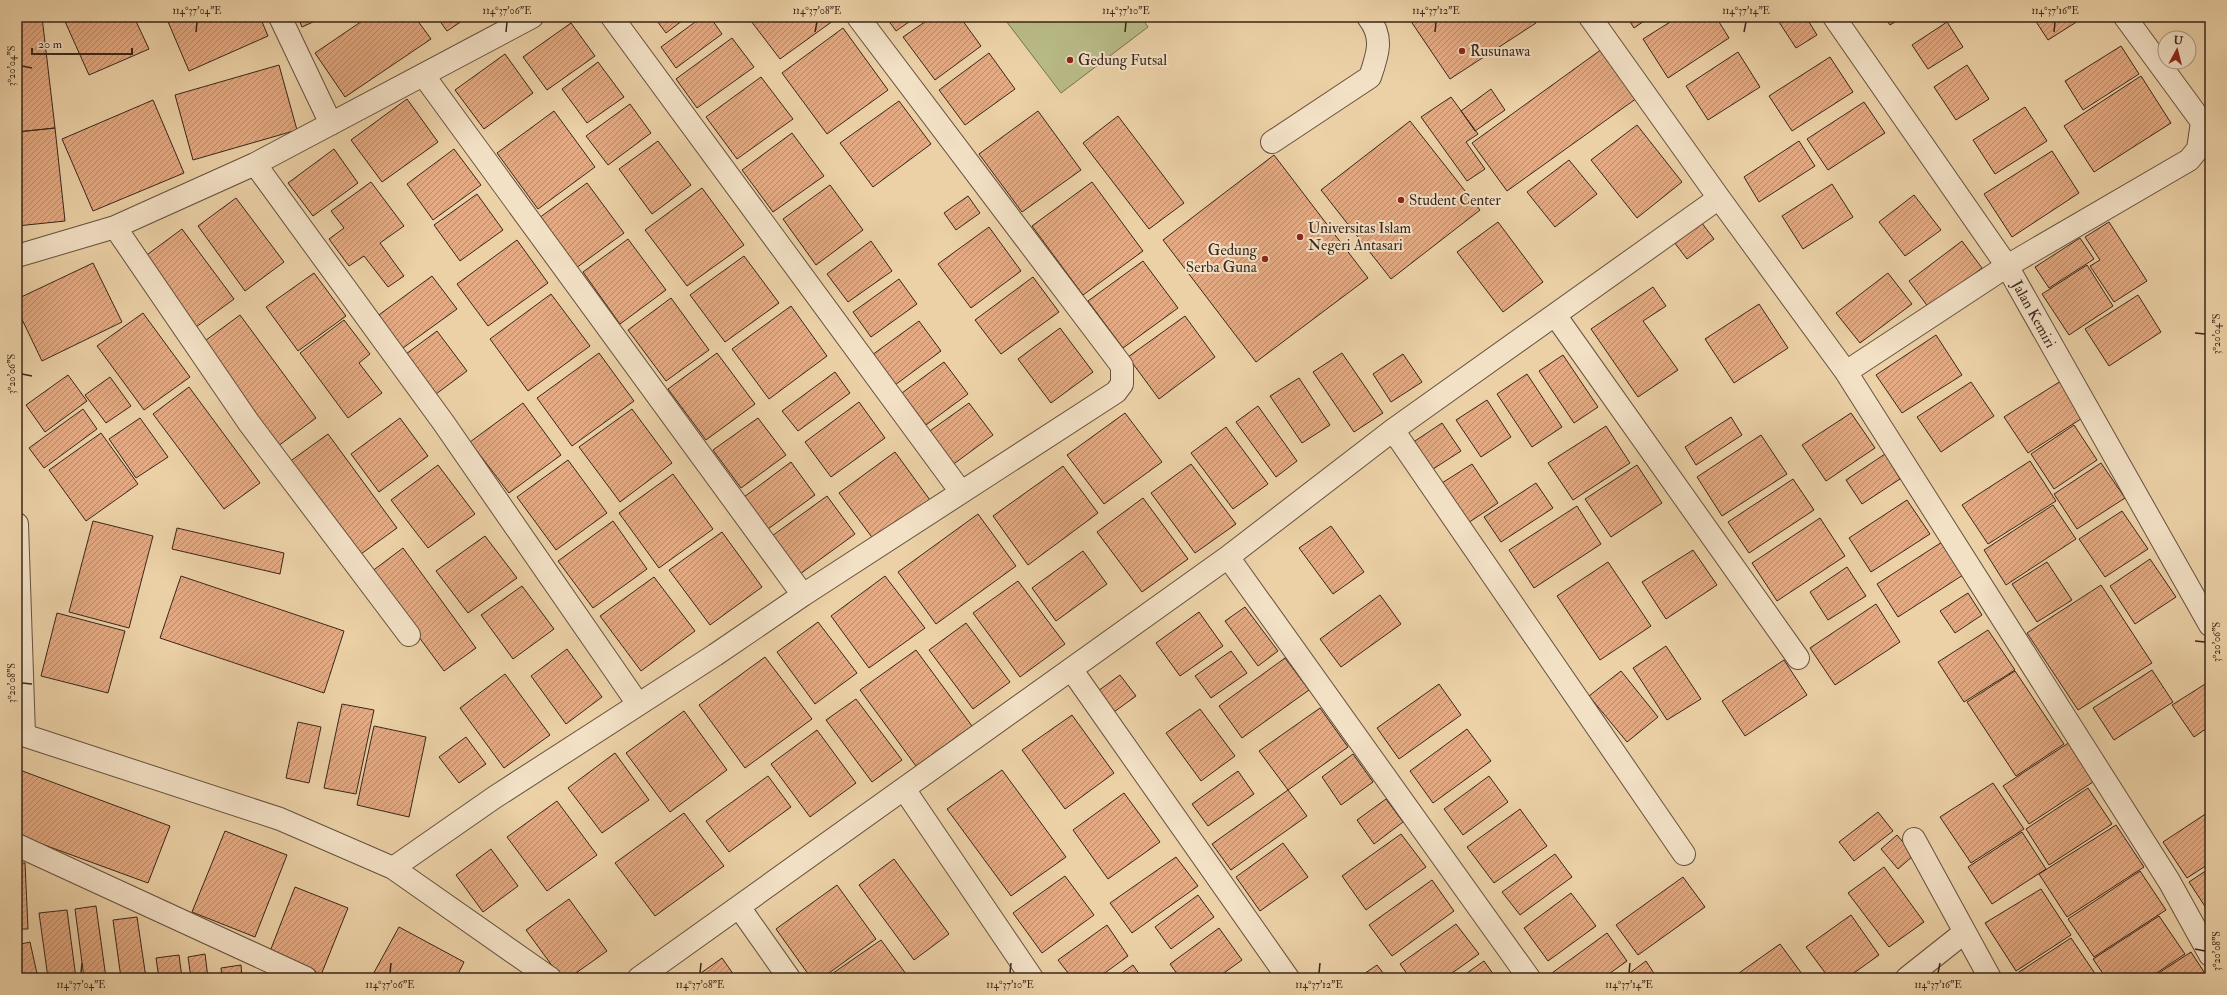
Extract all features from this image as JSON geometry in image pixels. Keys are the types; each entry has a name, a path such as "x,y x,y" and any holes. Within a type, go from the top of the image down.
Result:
{"street":[{"path":"280,17 331,124"},
{"path":"17,256 115,227 255,164 424,76 532,17"},
{"path":"612,17 961,492"},
{"path":"393,868 495,798 715,655 803,594 1116,392 1122,384 1122,366 858,17"},
{"path":"1272,142 1370,77 1376,60 1378,41 1376,28 1368,17"},
{"path":"1590,17 1719,198 1846,372 2169,881 2210,955"},
{"name":"Jalan Kemiri","path":"1834,17 2007,266 2210,625"},
{"path":"1846,372 2007,266 2189,160 2198,149 2202,122 2125,17"},
{"path":"424,76 803,594"},
{"path":"255,164 443,422 638,704"},
{"path":"639,978 1228,557 1393,430 1719,198"},
{"path":"115,227 249,423 409,635"},
{"path":"1555,315 1798,658"},
{"path":"1393,430 1684,854"},
{"path":"17,524 20,734 280,819 393,868 550,978"},
{"path":"1228,557 1529,978"},
{"path":"1071,669 1288,978"},
{"path":"904,789 1032,978"},
{"path":"1914,839 1990,978"},
{"path":"17,845 306,978"},
{"path":"739,907 789,978"},
{"path":"1907,978 1965,932"}],"green space":[{"name":"Gedung Futsal","path":"1003,17 1141,17 1148,27 1061,93"}],"building":[{"path":"17,17 42,17 55,128 17,132"},
{"path":"63,17 134,17 149,49 89,75"},
{"path":"166,17 260,17 268,36 189,71"},
{"path":"298,17 324,17 302,27"},
{"path":"368,17 415,17 431,39 345,97 315,53"},
{"path":"437,17 468,17 447,31"},
{"path":"654,17 687,17 666,33"},
{"path":"702,17 710,17 722,34 676,68 661,47"},
{"path":"756,17 837,18 780,59 751,21"},
{"path":"886,17 916,17 896,31"},
{"path":"932,17 960,17 981,46 935,80 903,37"},
{"name":"Rusunawa","path":"1408,17 1531,17 1536,23 1450,79"},
{"path":"1627,17 1650,17 1634,28"},
{"path":"1678,17 1716,17 1729,38 1668,78 1643,39"},
{"path":"1786,17 1806,17 1817,35 1796,48 1779,22"},
{"path":"1884,17 1903,17 1890,25"},
{"path":"2033,17 2075,17 2078,21 2048,40"},
{"path":"1947,22 1963,47 1928,69 1912,45"},
{"path":"571,23 595,56 547,90 523,57"},
{"path":"843,28 888,90 827,134 782,73"},
{"path":"732,38 754,67 697,108 676,79"},
{"path":"2121,46 2139,74 2083,110 2065,81"},
{"path":"1602,49 1637,98 1507,191 1472,143"},
{"path":"1738,52 1760,87 1708,120 1686,86"},
{"path":"989,53 1015,89 965,125 939,90"},
{"path":"505,54 533,93 484,129 455,90"},
{"path":"1830,57 1853,92 1792,131 1769,96"},
{"path":"598,62 624,97 587,123 562,89"},
{"path":"279,65 297,130 193,160 175,95"},
{"path":"1967,65 1989,99 1956,120 1934,87"},
{"path":"2141,76 2171,123 2094,172 2064,126"},
{"path":"761,77 793,119 737,159 706,117"},
{"path":"1491,89 1505,110 1475,131 1461,111"},
{"path":"1451,97 1478,134 1466,142 1485,169 1467,181 1421,117"},
{"path":"407,99 438,142 382,182 351,140"},
{"path":"153,100 184,173 93,211 62,139"},
{"path":"899,101 931,144 873,187 840,143"},
{"path":"1864,102 1885,133 1828,170 1807,139"},
{"path":"630,104 651,133 608,165 586,136"},
{"path":"2025,107 2047,141 1995,174 1973,140"},
{"path":"554,111 595,167 538,209 497,153"},
{"path":"1038,111 1081,170 1022,212 979,154"},
{"path":"1118,116 1184,203 1149,229 1083,143"},
{"name":"Student Center","path":"1410,121 1480,210 1391,279 1321,190"},
{"path":"1637,125 1682,182 1637,218 1591,160"},
{"path":"55,128 65,221 17,226 17,132"},
{"path":"792,133 824,176 773,212 742,170"},
{"path":"658,141 691,185 652,214 619,169"},
{"path":"1799,141 1815,166 1759,202 1744,177"},
{"path":"334,149 358,183 313,216 288,183"},
{"path":"454,149 481,185 433,220 407,184"},
{"path":"2052,151 2079,193 2012,237 1984,194"},
{"name":"Gedung Serba Guna","path":"1274,155 1368,278 1256,362 1163,240"},
{"path":"1569,160 1597,194 1555,227 1527,192"},
{"path":"371,182 404,226 380,243 404,276 388,287 364,256 349,266 329,239 344,228 331,211"},
{"path":"1092,182 1143,251 1083,295 1032,226"},
{"path":"587,183 624,233 576,268 539,218"},
{"path":"1832,184 1853,217 1803,249 1782,216"},
{"path":"830,185 863,230 816,265 783,219"},
{"path":"702,188 744,245 687,286 645,230"},
{"path":"477,194 503,230 460,261 434,225"},
{"path":"1914,195 1941,230 1905,256 1879,222"},
{"path":"968,196 980,213 956,230 944,213"},
{"path":"236,198 284,262 245,291 198,226"},
{"path":"1498,222 1543,282 1503,312 1457,252"},
{"path":"1701,222 1714,239 1687,259 1674,242"},
{"path":"2109,222 2147,281 2114,302 2090,266 2100,260 2085,237"},
{"path":"989,227 1021,271 971,308 938,264"},
{"path":"182,229 234,299 192,330 140,260"},
{"path":"2080,238 2094,259 2049,288 2035,267"},
{"path":"628,239 666,290 620,324 583,272"},
{"path":"517,240 548,283 488,326 457,284"},
{"path":"871,241 892,271 848,302 827,274"},
{"path":"1962,241 1982,268 1929,308 1909,281"},
{"path":"744,256 779,303 725,342 690,295"},
{"path":"1143,261 1178,308 1123,348 1088,301"},
{"path":"93,263 122,322 42,361 17,309 17,299"},
{"path":"2087,265 2113,306 2069,335 2042,294"},
{"path":"314,273 346,316 298,351 266,307"},
{"path":"1888,273 1912,304 1860,343 1836,313"},
{"path":"432,276 457,309 396,353 372,320"},
{"path":"1033,277 1059,312 1001,354 975,320"},
{"path":"899,279 917,304 871,337 853,312"},
{"path":"1653,287 1666,306 1643,321 1678,370 1638,397 1591,329"},
{"path":"551,294 590,346 528,391 490,339"},
{"path":"2138,295 2161,332 2109,366 2085,329"},
{"path":"671,298 709,350 666,381 628,330"},
{"path":"1759,304 1788,348 1734,383 1705,339"},
{"path":"791,306 827,356 769,399 732,349"},
{"path":"143,313 190,377 144,410 97,346"},
{"path":"240,315 316,418 274,449 198,346"},
{"path":"1185,316 1215,357 1159,399 1128,357"},
{"path":"344,320 370,354 359,363 382,393 348,418 300,353"},
{"path":"919,321 941,351 895,385 872,355"},
{"path":"1060,328 1093,372 1051,403 1018,359"},
{"path":"437,331 467,371 436,394 406,354"},
{"path":"1936,335 1962,375 1902,413 1876,375"},
{"path":"599,353 634,401 572,446 537,398"},
{"path":"717,353 755,404 706,440 668,389"},
{"path":"1342,353 1383,413 1354,432 1313,372"},
{"path":"1403,354 1422,382 1391,402 1373,374"},
{"path":"1563,355 1598,407 1574,423 1539,371"},
{"path":"944,362 968,394 926,425 902,393"},
{"path":"835,372 850,393 798,431 782,411"},
{"path":"1527,374 1562,427 1532,447 1497,394"},
{"path":"68,375 87,401 45,432 26,405"},
{"path":"110,377 131,406 106,423 85,395"},
{"path":"1299,378 1330,425 1302,443 1270,396"},
{"path":"2064,379 2087,415 2028,453 2004,417"},
{"path":"1971,382 1994,416 1941,452 1917,417"},
{"path":"189,387 260,483 224,509 153,414"},
{"path":"1487,400 1511,437 1481,457 1456,420"},
{"path":"859,402 885,438 831,477 805,442"},
{"path":"523,403 561,455 509,493 470,442"},
{"path":"969,403 993,435 951,466 927,433"},
{"path":"1258,406 1297,461 1276,477 1236,422"},
{"path":"83,409 97,429 44,468 29,448"},
{"path":"632,409 672,463 620,502 579,447"},
{"path":"1125,413 1162,462 1104,504 1067,455"},
{"path":"1851,413 1875,448 1826,481 1802,445"},
{"path":"1731,417 1742,435 1696,465 1685,447"},
{"path":"140,418 168,457 136,478 109,439"},
{"path":"400,418 428,456 379,492 351,454"},
{"path":"758,418 786,455 741,488 713,450"},
{"path":"1442,423 1461,451 1430,471 1412,443"},
{"path":"2074,425 2097,460 2054,489 2031,454"},
{"path":"1606,426 1630,463 1573,500 1548,463"},
{"path":"1226,427 1268,484 1233,509 1191,453"},
{"path":"101,433 138,484 86,521 49,470"},
{"path":"328,434 397,528 354,559 285,465"},
{"path":"1761,435 1787,474 1722,516 1697,477"},
{"path":"895,452 930,500 874,540 839,493"},
{"path":"1885,454 1900,479 1862,504 1846,480"},
{"path":"568,460 607,513 556,550 517,497"},
{"path":"2030,461 2056,501 1988,544 1962,505"},
{"path":"791,462 815,495 768,529 744,497"},
{"path":"2101,463 2125,498 2077,529 2054,494"},
{"path":"1191,464 1236,524 1195,553 1151,493"},
{"path":"1472,464 1498,503 1468,523 1442,483"},
{"path":"438,465 475,514 428,548 391,500"},
{"path":"1637,465 1662,503 1611,537 1585,499"},
{"path":"1063,466 1098,513 1028,565 993,516"},
{"path":"673,474 713,529 659,568 619,513"},
{"path":"1793,479 1814,510 1749,553 1728,522"},
{"path":"1536,483 1553,508 1501,542 1484,517"},
{"path":"827,496 855,534 800,574 772,536"},
{"path":"1143,498 1188,559 1142,592 1097,532"},
{"path":"1907,500 1930,534 1871,572 1849,538"},
{"path":"2053,505 2076,539 2006,585 1984,550"},
{"path":"1577,506 1601,544 1534,588 1509,550"},
{"path":"2122,511 2148,549 2105,577 2079,539"},
{"path":"978,514 1016,566 936,624 898,572"},
{"path":"1820,518 1845,556 1777,601 1752,563"},
{"path":"93,521 153,536 129,628 69,612"},
{"path":"613,521 647,569 593,608 558,561"},
{"path":"1331,526 1364,572 1333,594 1299,548"},
{"path":"177,528 284,553 280,574 172,549"},
{"path":"722,532 762,587 710,625 669,570"},
{"path":"485,536 517,578 468,613 436,571"},
{"path":"1942,542 1963,575 1898,617 1877,584"},
{"path":"403,548 476,648 444,671 371,572"},
{"path":"1693,550 1717,585 1666,619 1642,582"},
{"path":"1083,551 1107,584 1056,621 1032,588"},
{"path":"2150,559 2176,597 2135,624 2110,586"},
{"path":"1608,562 1651,626 1600,660 1557,596"},
{"path":"2047,562 2072,600 2037,622 2012,584"},
{"path":"1847,567 1866,596 1828,620 1810,592"},
{"path":"181,576 344,631 324,693 160,638"},
{"path":"885,576 925,628 869,668 831,616"},
{"path":"654,577 695,631 641,671 600,616"},
{"path":"1018,581 1065,644 1020,677 973,613"},
{"path":"2101,585 2152,663 2078,710 2027,633"},
{"path":"522,586 554,629 513,659 481,615"},
{"path":"1968,593 1982,615 1955,633 1940,611"},
{"path":"1380,595 1401,624 1341,667 1320,639"},
{"path":"1876,604 1900,642 1835,685 1810,648"},
{"path":"1245,607 1278,651 1258,666 1225,621"},
{"path":"1199,612 1223,646 1180,676 1156,643"},
{"path":"57,613 125,631 108,693 41,676"},
{"path":"818,622 857,673 815,704 777,652"},
{"path":"966,623 1010,682 973,709 929,650"},
{"path":"1988,630 2015,670 1964,702 1938,662"},
{"path":"1666,646 1701,699 1667,720 1633,668"},
{"path":"567,649 602,697 566,724 531,676"},
{"path":"916,650 972,726 916,766 860,690"},
{"path":"1231,651 1247,673 1211,698 1195,676"},
{"path":"765,657 812,719 745,768 699,705"},
{"path":"1285,658 1309,690 1242,738 1219,706"},
{"path":"1784,660 1807,695 1745,736 1722,701"},
{"path":"2152,670 2173,702 2114,740 2093,708"},
{"path":"1621,671 1658,717 1627,742 1589,696"},
{"path":"2015,671 2064,744 2016,776 1967,702"},
{"path":"505,674 550,735 504,768 460,708"},
{"path":"1120,675 1136,696 1114,712 1098,691"},
{"path":"2210,681 2210,726 2194,737 2172,705"},
{"path":"1439,684 1461,715 1399,759 1377,728"},
{"path":"856,699 902,760 872,782 826,720"},
{"path":"342,704 374,710 356,794 324,788"},
{"path":"1320,708 1348,747 1288,790 1259,751"},
{"path":"1200,709 1235,756 1201,781 1166,733"},
{"path":"684,711 727,770 670,812 626,753"},
{"path":"1072,715 1114,773 1065,809 1022,750"},
{"path":"298,722 321,727 309,783 286,778"},
{"path":"374,726 426,737 409,817 357,805"},
{"path":"1467,729 1491,761 1433,803 1410,771"},
{"path":"817,730 856,783 810,817 771,764"},
{"path":"466,737 486,764 459,783 439,757"},
{"path":"2073,740 2099,778 2029,824 2003,786"},
{"path":"615,753 649,800 602,833 568,788"},
{"path":"1353,754 1373,782 1341,805 1322,777"},
{"path":"17,769 170,826 148,883 17,835"},
{"path":"1002,770 1066,857 1011,896 947,809"},
{"path":"1238,771 1254,794 1208,826 1192,804"},
{"path":"768,776 791,807 729,852 706,821"},
{"path":"1489,776 1508,802 1463,835 1444,809"},
{"path":"1993,783 2024,829 1971,863 1940,817"},
{"path":"2088,788 2112,824 2049,865 2026,829"},
{"path":"1288,790 1307,816 1231,870 1212,844"},
{"path":"1124,793 1160,842 1108,879 1073,830"},
{"path":"1386,799 1403,822 1374,844 1357,820"},
{"path":"557,801 597,855 547,891 507,837"},
{"path":"1520,809 1547,846 1494,883 1467,847"},
{"path":"2210,811 2210,863 2187,878 2163,842"},
{"path":"1878,812 1893,831 1854,861 1839,842"},
{"path":"684,813 724,866 655,916 615,863"},
{"path":"2116,825 2144,867 2067,917 2039,874"},
{"path":"225,831 287,855 255,937 192,912"},
{"path":"2022,832 2046,869 1992,904 1968,867"},
{"path":"1401,834 1426,867 1366,910 1342,876"},
{"path":"1897,835 1914,855 1898,869 1881,849"},
{"path":"1283,843 1308,877 1260,911 1236,877"},
{"path":"491,849 518,886 483,912 456,875"},
{"path":"1555,854 1572,877 1520,915 1502,892"},
{"path":"1176,857 1198,886 1132,933 1110,903"},
{"path":"894,859 949,934 914,960 859,885"},
{"path":"17,863 25,863 28,929 17,929"},
{"path":"1884,867 1924,922 1889,947 1848,893"},
{"path":"2210,868 2210,914 2189,882"},
{"path":"2140,871 2166,910 2094,957 2068,919"},
{"path":"1065,876 1094,915 1042,953 1013,913"},
{"path":"1683,877 1705,907 1638,955 1616,925"},
{"path":"1432,880 1454,911 1392,956 1369,925"},
{"path":"837,885 876,939 822,978 811,978 776,929"},
{"path":"295,887 348,908 321,975 269,954"},
{"path":"2041,889 2071,935 2016,971 1985,923"},
{"path":"1571,893 1596,926 1548,961 1524,928"},
{"path":"1198,895 1214,917 1171,949 1155,927"},
{"path":"569,899 607,951 569,978 561,978 526,930"},
{"path":"96,906 106,978 84,978 75,909"},
{"path":"67,910 76,978 48,978 39,913"},
{"path":"1851,915 1879,955 1847,978 1829,978 1806,947"},
{"path":"2159,916 2185,954 2149,978 2106,978 2093,959"},
{"path":"137,917 146,978 121,978 113,920"},
{"path":"1456,924 1479,954 1445,978 1410,978 1400,964"},
{"path":"1107,925 1128,956 1098,978 1072,978 1058,960"},
{"path":"399,927 464,962 456,978 371,978"},
{"path":"1219,928 1242,960 1217,978 1180,978 1170,964"},
{"path":"1607,933 1627,961 1603,978 1556,978 1552,973"},
{"path":"2071,938 2098,978 2022,978 2019,972"},
{"path":"881,940 909,978 826,978"},
{"path":"30,942 38,978 17,978 17,945"},
{"path":"1780,944 1805,978 1742,978 1739,973"},
{"path":"2191,952 2208,978 2151,978"},
{"path":"205,954 208,978 191,978 188,957"},
{"path":"179,955 182,978 159,978 156,958"},
{"path":"722,958 736,978 694,978"},
{"path":"1484,961 1496,978 1460,978"},
{"path":"1646,961 1657,978 1623,978"},
{"path":"241,965 242,978 222,978 221,968"},
{"path":"1133,965 1142,978 1115,978"},
{"path":"1377,965 1387,978 1358,978"}],"place":[{"name":"Rusunawa","path":"1462,51"},
{"name":"Gedung Futsal","path":"1070,60"},
{"name":"Student Center","path":"1401,200"},
{"name":"Universitas Islam Negeri Antasari","path":"1300,237"},
{"name":"Gedung Serba Guna","path":"1265,259"}]}
